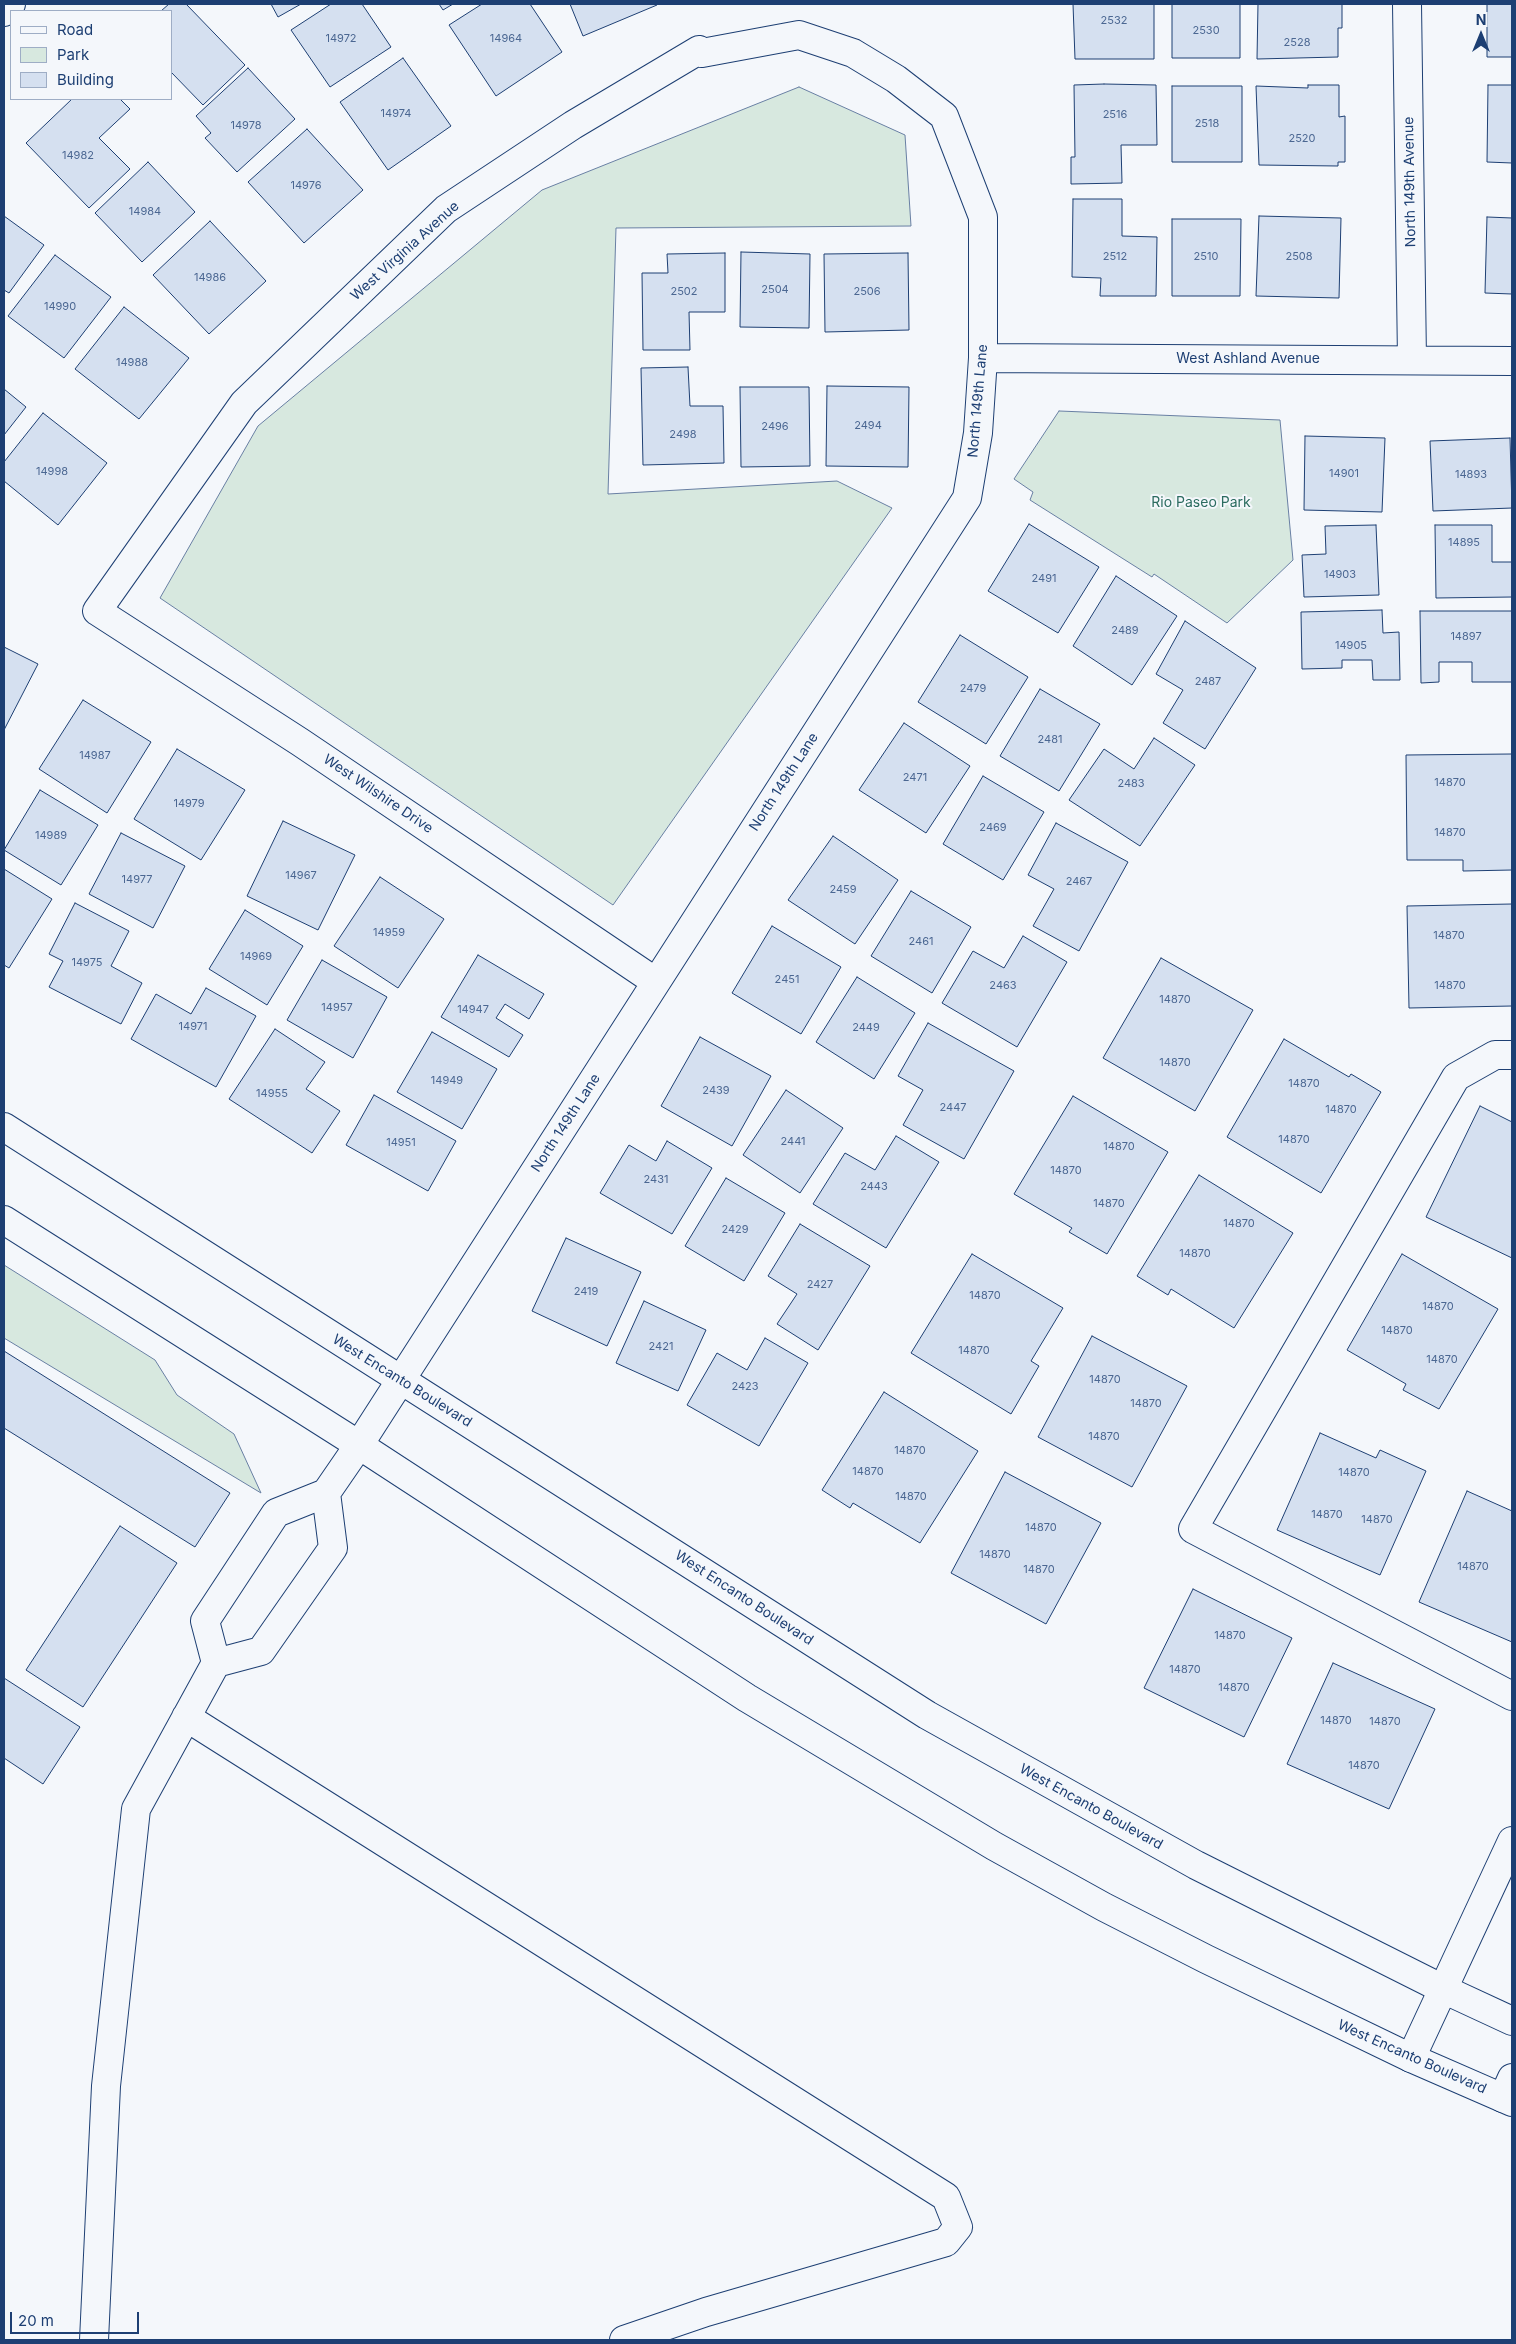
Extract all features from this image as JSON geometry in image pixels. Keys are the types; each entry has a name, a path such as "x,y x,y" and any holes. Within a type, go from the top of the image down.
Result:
{"street":[{"path":"4,12 11,4"},
{"name":"North 149th Avenue","path":"1407,4 1412,360"},
{"name":"West Virginia Avenue","path":"97,611 244,403 446,210 573,125 699,50 702,53 799,35 853,53 896,79"},
{"name":"North 149th Lane","path":"326,1493 359,1445 967,498 978,433 983,358 983,216 944,116 896,79"},
{"name":"West Ashland Avenue","path":"983,358 1512,361"},
{"name":"West Wilshire Drive","path":"97,611 300,742 656,982"},
{"path":"1512,1054 1496,1054 1456,1077 1193,1529 1512,1696"},
{"name":"West Encanto Boulevard","path":"4,1127 927,1715 1196,1865 1512,2022"},
{"name":"West Encanto Boulevard","path":"4,1220 359,1445 747,1698 994,1846 1121,1916 1411,2058 1509,2093"},
{"path":"94,2340 106,2086 136,1809 216,1663 205,1622 276,1513 326,1493 333,1548 261,1651 216,1663"},
{"path":"186,1718 946,2197 958,2227 946,2242 706,2312 624,2340"},
{"path":"1411,2058 1511,1848"}],"green space":[{"path":"799,87 905,135 911,226 616,228 608,494 837,481 892,508 613,905 160,598 258,426 542,190"},
{"name":"Rio Paseo Park","path":"1059,411 1280,420 1293,560 1227,623 1154,574 1152,577 1030,500 1033,492 1014,479"},
{"path":"4,1265 155,1360 177,1395 234,1434 261,1493 4,1338"}],"building":[{"path":"169,4 186,4 245,65 203,105 172,73 172,10 162,10"},
{"path":"271,4 301,4 278,17"},
{"path":"331,4 362,4 391,47 330,87 291,30"},
{"path":"439,4 453,4 443,10"},
{"path":"482,4 530,4 562,52 496,96 449,25"},
{"path":"570,4 656,4 657,5 583,36"},
{"path":"1073,4 1154,4 1154,59 1075,59"},
{"path":"1172,4 1240,4 1240,58 1172,58"},
{"path":"1258,4 1342,4 1342,28 1338,28 1338,57 1257,59"},
{"path":"1487,4 1512,4 1512,57 1487,57"},
{"path":"403,58 451,126 388,170 340,102"},
{"path":"248,68 295,119 237,172 205,138 211,133 196,116"},
{"path":"1074,85 1156,85 1157,145 1121,145 1122,183 1071,184 1071,157 1075,157"},
{"path":"1308,85 1339,85 1339,117 1345,116 1345,162 1338,162 1338,166 1259,165 1256,86 1308,88"},
{"path":"1488,85 1512,85 1512,163 1487,162"},
{"path":"1172,86 1242,86 1242,162 1172,162"},
{"path":"71,100 121,100 130,109 99,138 130,169 89,208 26,143"},
{"path":"307,129 363,190 304,243 248,182"},
{"path":"148,162 195,212 142,262 95,213"},
{"path":"1073,199 1122,199 1122,236 1157,237 1156,296 1100,296 1101,278 1072,277"},
{"path":"4,216 44,245 9,293 4,290"},
{"path":"1259,216 1341,218 1339,298 1256,296"},
{"path":"1487,217 1512,218 1512,294 1485,293"},
{"path":"1172,219 1241,219 1240,296 1172,296"},
{"path":"210,221 266,281 209,334 153,275"},
{"path":"741,252 810,254 809,328 740,327"},
{"path":"725,253 725,312 689,312 690,350 643,350 642,273 668,273 667,254"},
{"path":"908,253 909,330 825,332 824,254"},
{"path":"55,255 111,297 64,358 8,316"},
{"path":"124,307 189,358 139,419 75,369"},
{"path":"688,367 690,406 723,406 724,463 643,465 641,368"},
{"path":"827,386 909,387 908,467 826,466"},
{"path":"740,387 809,387 810,466 741,467"},
{"path":"4,389 26,407 4,435"},
{"path":"43,413 107,463 58,525 4,481 4,462"},
{"path":"1305,436 1385,438 1382,512 1304,510"},
{"path":"1510,438 1512,508 1433,511 1430,441"},
{"path":"1029,524 1099,567 1058,633 988,591"},
{"path":"1376,525 1379,595 1304,597 1302,555 1326,554 1325,526"},
{"path":"1435,525 1492,525 1492,562 1512,562 1512,597 1436,598"},
{"path":"1116,576 1177,616 1132,685 1073,646"},
{"path":"1382,610 1383,633 1399,632 1400,680 1373,680 1372,660 1342,660 1342,668 1302,669 1301,612"},
{"path":"1420,611 1512,611 1512,682 1472,682 1472,662 1439,662 1439,682 1421,683"},
{"path":"1185,621 1256,668 1205,749 1163,723 1183,690 1156,674"},
{"path":"960,635 1028,677 986,744 918,702"},
{"path":"4,647 38,664 4,730"},
{"path":"1040,689 1100,724 1059,791 1000,756"},
{"path":"83,700 151,742 107,813 39,769"},
{"path":"904,723 970,766 926,833 859,790"},
{"path":"1154,738 1195,765 1140,846 1069,800 1104,749 1134,769"},
{"path":"177,749 245,790 201,860 134,819"},
{"path":"1512,754 1512,870 1463,871 1463,860 1407,860 1406,755"},
{"path":"983,776 1044,812 1003,880 943,844"},
{"path":"40,790 98,825 61,885 4,850"},
{"path":"283,821 355,855 318,930 247,896"},
{"path":"1056,823 1128,862 1079,951 1033,926 1054,889 1028,875"},
{"path":"121,833 185,866 153,928 89,894"},
{"path":"833,836 898,880 855,944 788,900"},
{"path":"4,869 52,899 9,968 4,965"},
{"path":"380,877 444,919 398,988 334,946"},
{"path":"911,891 971,927 932,993 871,956"},
{"path":"75,903 129,931 111,966 142,983 121,1024 49,987 63,961 49,954"},
{"path":"1512,904 1512,1006 1409,1008 1407,906"},
{"path":"245,910 303,946 267,1005 209,969"},
{"path":"772,926 841,967 801,1034 732,993"},
{"path":"1023,936 1067,962 1017,1047 942,1003 973,951 1004,968"},
{"path":"478,955 544,994 529,1019 505,1004 496,1018 523,1035 509,1057 441,1017"},
{"path":"1161,958 1253,1010 1195,1111 1103,1058"},
{"path":"322,960 387,997 353,1058 287,1020"},
{"path":"857,977 915,1013 874,1079 816,1042"},
{"path":"206,988 256,1016 216,1087 131,1039 156,994 191,1014"},
{"path":"928,1023 1014,1071 964,1159 903,1125 923,1090 898,1076"},
{"path":"275,1029 325,1062 306,1089 340,1111 312,1153 229,1099"},
{"path":"432,1032 497,1069 462,1129 397,1092"},
{"path":"700,1037 771,1076 732,1146 661,1106"},
{"path":"1284,1039 1349,1077 1351,1074 1381,1092 1321,1193 1227,1137"},
{"path":"786,1090 843,1128 800,1193 743,1155"},
{"path":"374,1095 456,1141 428,1191 346,1145"},
{"path":"1073,1096 1168,1152 1107,1254 1069,1232 1072,1228 1014,1194"},
{"path":"1480,1106 1512,1122 1512,1258 1426,1217"},
{"path":"896,1136 939,1162 886,1248 813,1204 845,1153 875,1170"},
{"path":"667,1141 712,1168 672,1234 600,1193 629,1145 656,1161"},
{"path":"1199,1175 1293,1233 1234,1328 1171,1289 1168,1295 1137,1276"},
{"path":"726,1178 785,1213 744,1281 685,1246"},
{"path":"800,1224 870,1266 818,1350 777,1324 797,1294 768,1276"},
{"path":"566,1238 641,1272 607,1346 532,1311"},
{"path":"972,1254 1063,1308 1031,1361 1039,1366 1011,1414 911,1353"},
{"path":"1402,1254 1498,1309 1439,1409 1403,1390 1406,1384 1347,1350"},
{"path":"644,1301 706,1330 678,1391 616,1363"},
{"path":"1092,1336 1187,1386 1132,1487 1038,1437"},
{"path":"765,1338 808,1363 759,1446 687,1405 717,1353 747,1370"},
{"path":"4,1351 230,1493 195,1547 4,1428"},
{"path":"884,1392 978,1451 920,1543 853,1503 850,1508 822,1490"},
{"path":"1320,1433 1376,1458 1380,1450 1426,1471 1380,1575 1277,1530"},
{"path":"1005,1472 1101,1523 1046,1624 951,1573"},
{"path":"1467,1491 1512,1511 1512,1642 1419,1602"},
{"path":"120,1526 177,1563 83,1707 26,1670"},
{"path":"1193,1589 1292,1638 1244,1737 1144,1688"},
{"path":"1333,1663 1435,1709 1389,1809 1287,1764"},
{"path":"4,1678 80,1727 43,1784 4,1758"}]}
